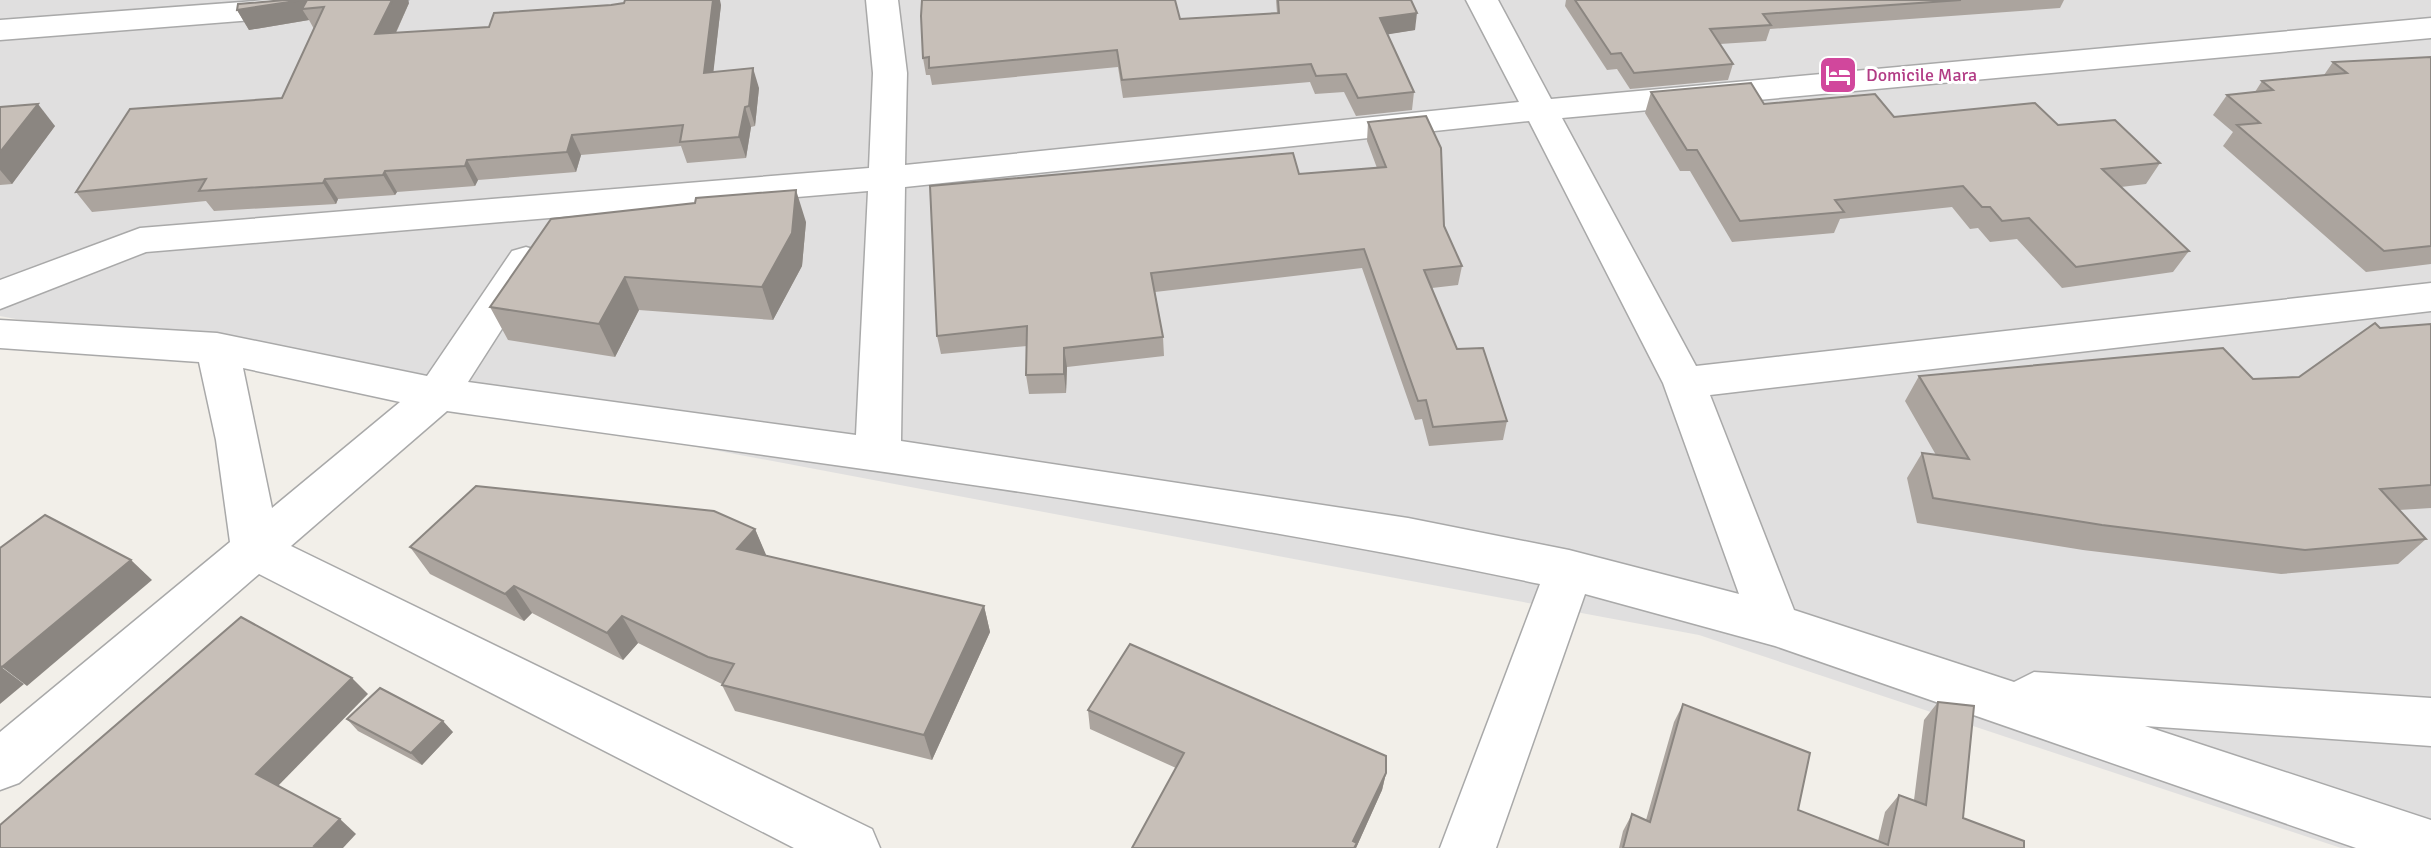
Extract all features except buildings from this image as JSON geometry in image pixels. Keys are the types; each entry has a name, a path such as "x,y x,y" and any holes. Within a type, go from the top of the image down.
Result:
{"street":[{"path":"0,30 392,0"},
{"path":"878,455 890,73 882,0"},
{"path":"1482,0 1684,383 1775,625"},
{"path":"0,295 140,240 886,178 1539,110 2431,28"},
{"path":"0,765 438,394 562,205"},
{"path":"1684,383 2431,297"},
{"path":"0,334 217,348 438,394 878,455 1408,537 1569,570 1775,625 2431,847"},
{"path":"217,348 238,440 255,550"},
{"path":"255,550 852,848"},
{"path":"1468,848 1569,570"},
{"path":"1976,692 2431,722"}],"shaded area":[{"path":"0,0 2431,0 2431,848 2341,848 1699,635 0,316"}],"place":[{"name":"Domicile Mara","path":"1838,75"}]}
